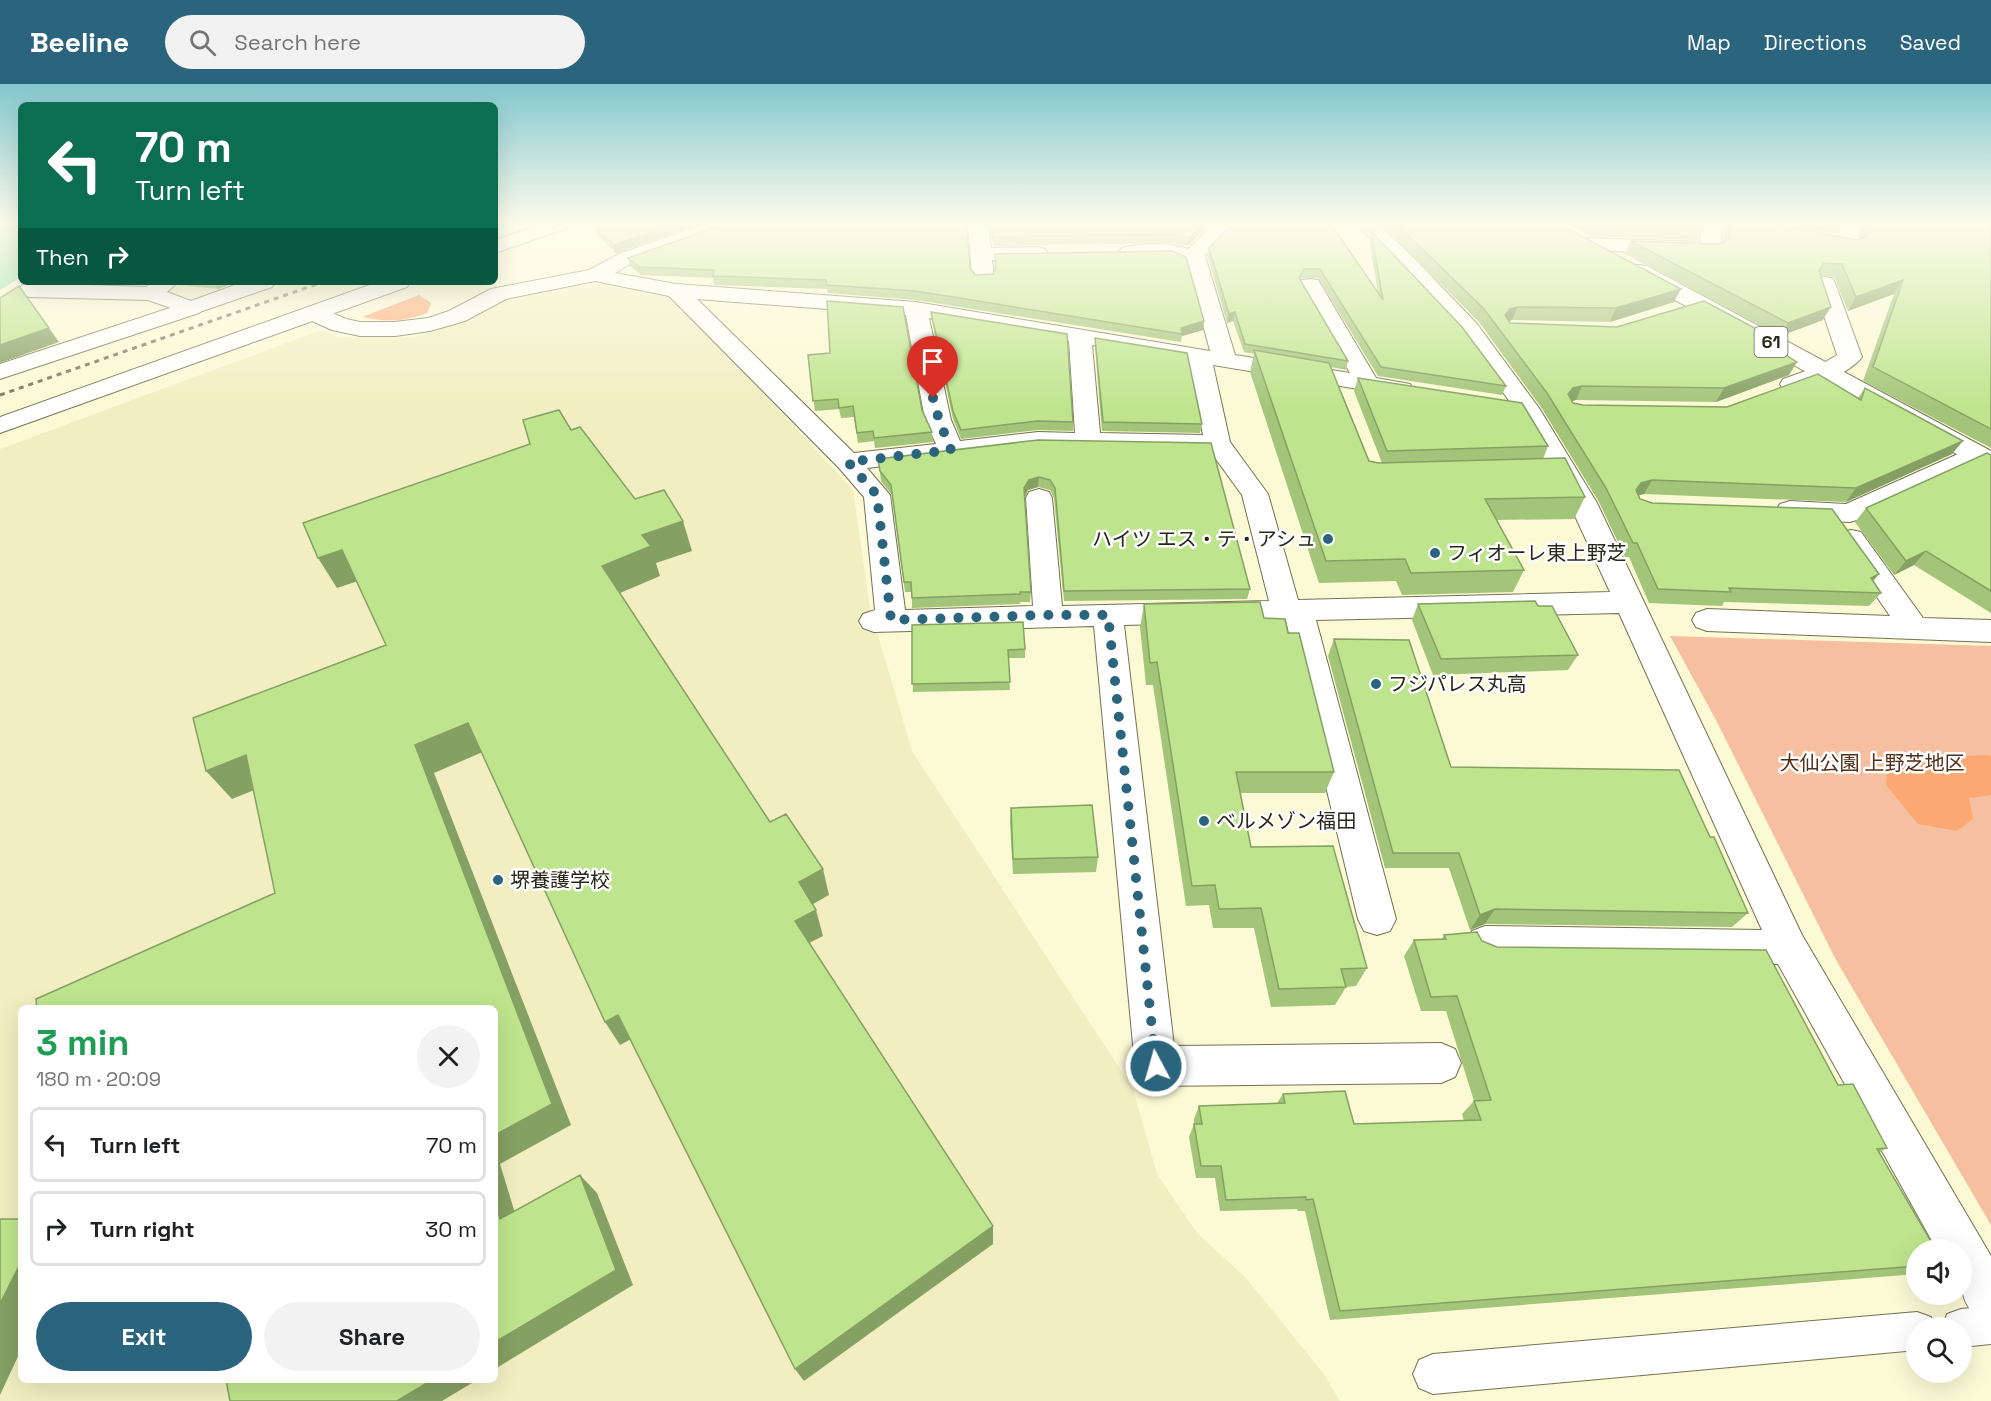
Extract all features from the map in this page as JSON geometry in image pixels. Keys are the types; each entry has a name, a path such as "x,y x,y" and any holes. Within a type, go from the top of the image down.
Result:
{"street":[{"path":"0,372 254,285"},
{"path":"0,425 389,285"},
{"path":"313,313 340,325 360,329 395,329 430,324 457,316 499,294 542,285"},
{"path":"648,285 676,291 916,309 1212,356 1339,388 1366,382 1420,393"},
{"path":"1201,285 1212,356 1217,443 1255,494 1292,610 1377,919"},
{"path":"1310,285 1366,382"},
{"path":"1429,285 1469,329 1527,408 1551,470 1583,503 1789,947 1956,1239"},
{"name":"61","path":"1665,285 1983,458"},
{"path":"1772,391 1825,372 1850,357 1825,285"},
{"path":"30,290 159,288 191,308"},
{"path":"676,291 848,462 877,495 883,621 1629,602"},
{"path":"1666,314 1700,304"},
{"path":"916,309 939,420 951,450"},
{"path":"1080,336 1088,441"},
{"path":"1495,404 1527,408"},
{"path":"848,462 1038,440 1217,443"},
{"path":"1761,509 1850,513 1983,458"},
{"path":"1039,498 1048,615"},
{"path":"1831,512 1914,628"},
{"path":"1108,615 1156,1066 1441,1063"},
{"path":"1707,620 1991,631"},
{"path":"1485,943 1789,947"},
{"path":"1972,1268 1991,1301"}],"lane":[{"path":"1972,1327 1991,1325"},
{"path":"1433,1374 1906,1332"}],"shaded area":[{"name":"堺養護学校","path":"577,285 616,285 676,299 853,490 870,608 912,751 1133,1089 1157,1174 1197,1233 1246,1278 1323,1373 1340,1401 0,1401 0,449 324,329 335,336 358,338 399,338 424,335 464,321 497,302 545,288"},
{"path":"419,295 431,303 427,313 394,320 362,317"},
{"path":"1991,756 1991,795 1969,798 1973,819 1957,831 1918,824 1886,785 1888,759"}],"green space":[{"name":"大仙公園 上野芝地区","path":"1670,636 1991,646 1991,1225 1836,960 1716,720"}],"building":[{"path":"834,285 1194,285 1204,321 1181,328 1182,334 916,291"},
{"path":"1220,285 1303,285 1348,361 1245,344 1235,312 1229,314"},
{"path":"1330,285 1373,285 1383,300 1380,285 1423,285 1462,327 1506,386 1381,367"},
{"path":"1460,285 1674,285 1681,289 1616,308 1518,307 1510,309 1505,315 1510,323 1617,327 1704,301 1762,332 1754,335 1797,362 1724,388 1582,386 1573,388 1568,394 1573,403 1727,407 1818,374 1861,400 1865,388 1963,441 1856,488 1652,480 1641,483 1636,490 1640,499 1652,503 1832,509 1879,574 1871,578 1881,593 1729,588 1731,592 1658,589 1637,543 1633,543 1606,488 1547,393 1484,309"},
{"path":"1716,285 1824,285 1831,307 1788,323"},
{"path":"1851,285 1888,285 1856,297"},
{"path":"1901,285 1991,285 1991,429 1873,367"},
{"path":"19,286 49,328 0,345 0,298"},
{"path":"827,301 903,307 922,410 932,432 874,438 873,431 857,433 853,406 839,408 838,399 813,401 808,355 830,353"},
{"path":"931,312 1067,334 1073,422 1038,421 961,430 953,411"},
{"path":"1095,338 1187,353 1202,424 1103,422"},
{"path":"1254,350 1329,363 1369,461 1378,463 1565,458 1585,497 1485,499 1524,570 1411,573 1405,559 1326,561"},
{"path":"1358,378 1522,403 1548,446 1387,451"},
{"path":"559,410 571,430 580,427 635,499 664,490 683,521 642,535 651,546 602,566 770,822 786,814 823,869 799,882 816,910 795,921 993,1226 795,1369 618,1015 605,1022 468,723 415,745 552,1104 498,1133 498,1005 37,1005 36,999 275,893 246,755 206,771 193,718 386,645 342,550 318,558 303,523 530,444 523,420"},
{"path":"1038,440 1211,443 1250,589 1064,591 1055,488 1050,480 1039,477 1029,480 1024,488 1031,592 912,598 911,582 904,582 891,485 880,471 878,459"},
{"path":"1987,453 1991,455 1991,591 1926,551 1906,561 1866,508"},
{"path":"1535,601 1538,606 1552,606 1578,655 1441,659 1418,604"},
{"path":"1260,602 1264,618 1285,619 1288,633 1299,633 1334,772 1236,772 1251,847 1333,846 1367,968 1341,969 1346,987 1279,989 1261,908 1219,909 1215,885 1192,886 1157,662 1150,663 1144,604"},
{"path":"1023,622 1025,649 1008,650 1010,682 912,684 912,625"},
{"path":"1334,639 1409,640 1451,767 1679,770 1710,837 1714,837 1748,913 1495,909 1480,915 1459,853 1393,853"},
{"path":"1092,805 1098,857 1013,859 1011,808"},
{"path":"1477,932 1482,941 1497,947 1766,950 1838,1085 1853,1084 1887,1148 1877,1149 1930,1239 1906,1239 1906,1267 1340,1311 1313,1199 1306,1200 1306,1197 1226,1200 1221,1166 1201,1166 1194,1124 1202,1124 1199,1106 1285,1103 1283,1094 1345,1091 1354,1124 1481,1120 1474,1101 1491,1100 1457,996 1431,997 1414,940 1446,939 1444,935"},
{"path":"580,1175 616,1270 498,1340 498,1212 500,1219"},
{"path":"0,1219 18,1219 18,1268 0,1304"},
{"path":"227,1383 427,1383 397,1401 230,1401"}],"railway":[{"path":"0,395 313,285"}],"place":[{"name":"ハイツ エス・テ・アシュ","path":"1328,539"},
{"name":"フィオーレ東上野芝","path":"1435,553"},
{"name":"フジパレス丸高","path":"1376,684"},
{"name":"ベルメゾン福田","path":"1204,821"},
{"name":"堺養護学校","path":"498,880"}],"route":[{"path":"933,398 951,450 848,462 877,495 891,620 1108,615 1156,1066"}]}
